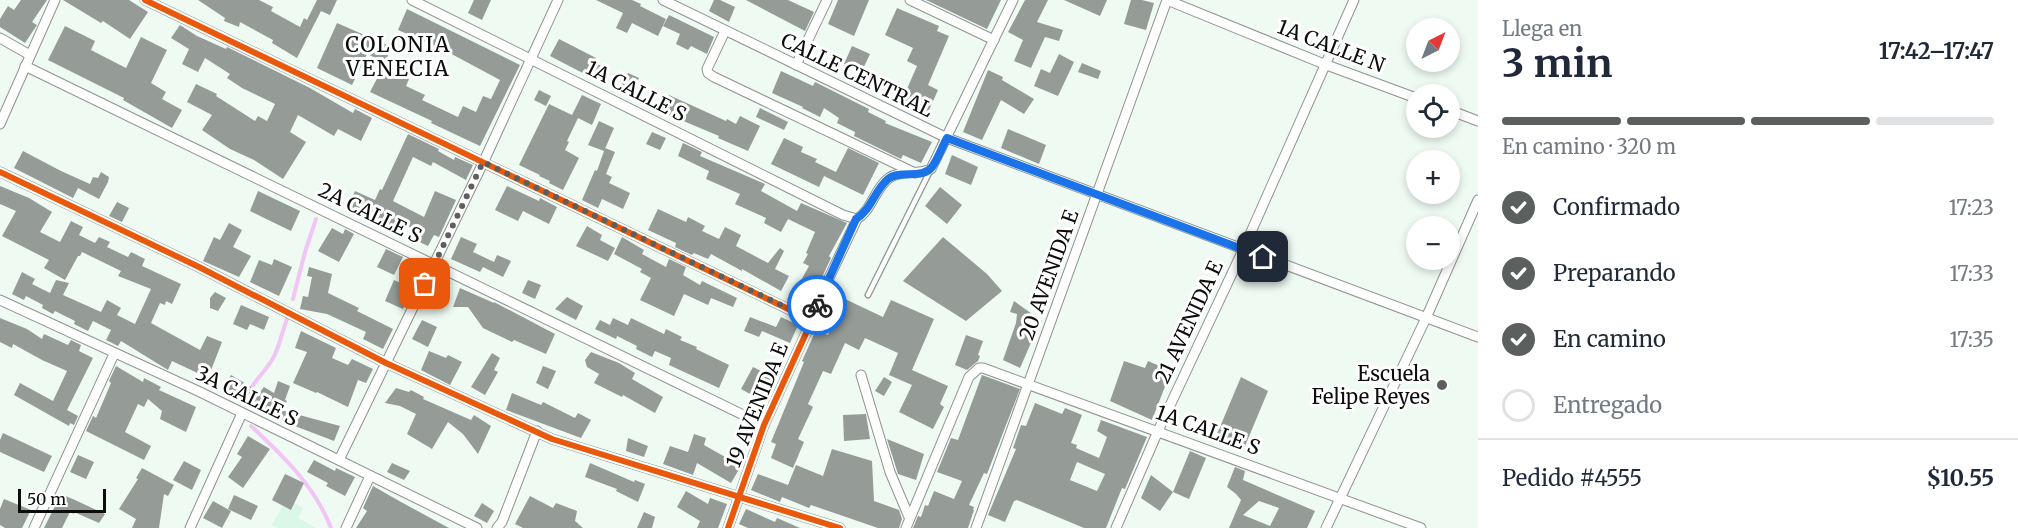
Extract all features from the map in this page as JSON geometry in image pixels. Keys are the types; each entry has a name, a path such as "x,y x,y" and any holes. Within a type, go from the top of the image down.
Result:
{"street":[{"path":"0,124 55,0"},
{"path":"145,0 804,316 808,326"},
{"name":"1A CALLE S","path":"412,0 843,215 856,219"},
{"path":"339,460 434,265 558,0"},
{"name":"CALLE CENTRAL","path":"663,0 947,138 1478,337"},
{"path":"796,65 827,0"},
{"path":"910,0 994,40"},
{"path":"856,219 866,213 881,185 891,176 922,173 931,169 1013,0"},
{"name":"1A CALLE N","path":"1167,0 1324,64 1406,94"},
{"name":"20 AVENIDA E","path":"976,528 1167,0"},
{"name":"21 AVENIDA E","path":"1116,528 1354,0"},
{"path":"725,31 707,69 708,73 916,173"},
{"path":"0,38 30,55"},
{"name":"2A CALLE S","path":"25,66 764,424"},
{"path":"1460,114 1478,121"},
{"path":"0,172 199,267 386,363 552,439 740,497 820,526 840,528"},
{"path":"1326,528 1426,318 1478,200"},
{"name":"19 AVENIDA E","path":"728,528 764,424 856,219"},
{"name":"3A CALLE S","path":"0,300 242,413 477,528"},
{"path":"34,528 114,354"},
{"name":"1A CALLE S","path":"909,517 969,377 979,368 983,368 1421,528"},
{"path":"861,375 890,472 909,517 906,528"},
{"path":"190,528 242,413"},
{"path":"497,528 502,522 537,431"},
{"path":"346,528 370,476"}],"lane":[{"path":"868,295 931,169"}],"green space":[{"path":"295,503 303,508 298,518 316,528 277,528 272,525 283,505 291,509"}],"building":[{"path":"21,0 47,0 32,22 37,25 25,43 0,27 0,19 8,6 14,10"},
{"path":"63,0 129,0 148,12 130,39 103,21 101,23"},
{"path":"198,0 259,0 273,7 271,11 300,27 304,18 307,20 317,0 337,0 330,15 321,11 297,58 272,43 273,40 240,22 239,27 224,21 225,18"},
{"path":"474,0 491,0 482,20 468,13"},
{"path":"596,0 632,0 666,19 658,36 632,23 627,33 616,28 623,13"},
{"path":"714,0 720,0 735,7 729,22 709,11"},
{"path":"746,0 788,0 814,12 805,31"},
{"path":"838,0 869,0 854,36 828,24"},
{"path":"926,0 1001,0 987,29"},
{"path":"1025,0 1048,0 1037,22 1063,30 1059,41 1045,37 1031,68 1014,61 1023,40 1008,32"},
{"path":"1064,0 1107,0 1100,16"},
{"path":"1131,0 1154,3 1146,30 1124,24"},
{"path":"897,8 939,26 937,31 949,36 928,85 938,90 926,117 900,105 917,66 907,61 913,48 885,35"},
{"path":"407,9 520,65 480,146 370,92 383,67 409,79 406,86 425,95 422,100 458,117 463,106 476,112 483,96 491,99 500,80 446,51 398,30"},
{"path":"669,15 714,37 707,54 691,46 688,50 676,44 680,34 663,26"},
{"path":"337,23 392,47 385,62 367,54 352,85 317,68"},
{"path":"180,25 197,36 226,49 227,47 310,88 353,113 355,109 372,118 361,141 338,129 334,136 298,115 290,132 306,142 283,179 254,160 230,149 202,130 212,115 187,102 196,84 217,94 216,96 255,121 258,116 267,121 275,104 242,88 227,78 230,74 205,58 198,72 182,64 189,49 171,38"},
{"path":"65,26 95,41 91,50 126,68 141,37 167,50 151,83 166,92 162,99 182,110 172,128 123,100 124,98 48,60"},
{"path":"559,39 596,58 594,62 605,68 598,81 550,56"},
{"path":"852,46 870,54 862,71 844,64"},
{"path":"1059,54 1074,62 1058,96 1034,86 1041,69 1050,73"},
{"path":"1082,63 1101,71 1098,79 1078,72"},
{"path":"988,70 1003,77 1002,80 1034,99 1024,114 1001,100 982,140 963,132"},
{"path":"781,71 813,86 815,82 869,109 868,112 886,121 885,123 932,142 921,163 903,155 901,159 854,136 855,132 837,123 839,118 824,108 820,117 772,93"},
{"path":"628,73 639,78 630,96 619,90"},
{"path":"539,90 551,96 546,106 534,100"},
{"path":"582,95 601,104 592,125 578,118 567,141 569,142 565,150 579,158 563,190 519,165 549,104 572,115"},
{"path":"669,95 726,121 727,119 736,124 740,116 760,126 748,151 662,112"},
{"path":"760,108 788,122 784,130 756,117"},
{"path":"599,121 614,128 604,151 588,145"},
{"path":"1008,129 1046,145 1039,164 1001,148"},
{"path":"652,132 666,138 660,150 646,144"},
{"path":"408,134 439,149 438,151 454,160 455,157 473,165 466,180 433,162 431,166 413,157 393,201 424,217 435,191 456,200 439,237 434,235 428,246 413,239 417,231 397,220 393,229 384,224 385,221 348,206 355,191 375,200"},
{"path":"784,138 803,147 801,152 817,159 815,162 836,172 848,148 879,163 863,195 824,176 819,187 771,164"},
{"path":"683,143 702,152 700,156 765,184 761,191 797,211 801,203 847,223 829,256 831,258 815,292 799,284 809,266 803,263 815,232 788,219 781,232 764,223 766,218 735,204 740,194 706,179 709,171 678,156"},
{"path":"605,148 615,152 606,174 612,177 609,183 630,193 623,209 602,199 598,208 582,200 595,170 597,171"},
{"path":"23,151 90,184 93,177 98,178 101,172 109,177 108,182 99,199 78,188 73,198 14,168"},
{"path":"952,155 978,167 971,185 945,174"},
{"path":"0,186 29,198 52,212 40,232 60,242 71,221 83,227 79,235 95,243 99,237 110,242 107,247 128,257 131,252 145,259 142,266 181,284 172,304 166,301 165,305 160,303 151,323 200,350 207,336 222,342 208,378 172,361 168,370 121,341 118,346 106,340 111,330 93,321 88,331 74,324 75,321 55,311 53,314 42,308 43,305 26,296 24,300 12,294 22,272 35,279 32,284 50,293 56,280 69,283 63,295 101,312 107,300 121,308 117,315 135,324 151,289 118,276 121,271 82,252 65,280 44,268 49,260 2,236 16,211 0,204"},
{"path":"507,186 557,207 549,224 523,211 518,221 495,210"},
{"path":"940,187 962,205 947,224 925,206"},
{"path":"258,191 300,211 291,231 250,211"},
{"path":"117,202 129,208 122,222 109,216"},
{"path":"658,209 686,222 688,217 705,226 702,231 719,239 725,227 741,235 736,246 768,263 780,248 784,251 775,269 789,276 781,291 711,254 708,259 694,253 692,255 675,247 676,243 648,230"},
{"path":"229,223 242,230 233,247 251,256 239,277 203,261 214,237 220,240"},
{"path":"587,226 602,235 600,240 615,248 608,261 576,246"},
{"path":"332,228 343,234 345,229 354,234 339,262 318,251"},
{"path":"461,237 477,244 473,252 494,262 497,255 511,261 503,277 483,267 480,272 451,259"},
{"path":"622,237 644,250 642,254 666,267 669,259 686,267 683,275 700,285 702,281 737,298 733,307 711,298 708,305 684,294 674,316 640,300 651,278 640,272 642,269 614,254"},
{"path":"943,237 987,274 1002,291 966,321 903,281"},
{"path":"386,249 403,257 394,275 377,267"},
{"path":"274,259 292,267 279,296 250,282 259,260 272,265"},
{"path":"309,267 332,274 328,293 359,308 357,311 393,329 383,349 363,339 366,332 327,314 300,309 303,296 308,297 312,277 307,276"},
{"path":"394,280 412,288 403,309 385,301"},
{"path":"528,280 541,285 535,299 522,293"},
{"path":"460,288 494,302 555,334 546,354 514,340 512,342 483,328 468,307 453,307"},
{"path":"215,292 226,298 218,311 210,308 210,298"},
{"path":"567,297 583,306 576,320 555,309"},
{"path":"845,299 883,317 891,300 934,319 912,370 948,386 940,404 944,407 933,429 899,412 912,385 889,375 898,353 865,338 859,350 845,343 831,374 823,371 808,404 813,407 798,439 804,442 793,468 771,458 776,444 771,442 816,330 828,335"},
{"path":"1014,301 1042,321 1041,323 1036,322 1034,336 1020,368 1003,360 1016,323 1017,314 1010,312"},
{"path":"241,305 269,317 264,330 250,324 247,330 233,324"},
{"path":"750,317 776,327 781,317 798,325 790,343 762,331 759,337 744,331"},
{"path":"0,318 27,329 42,339 44,334 68,345 71,340 81,345 79,351 93,358 67,410 78,416 74,425 70,423 69,426 14,395 20,383 53,401 67,371 13,344 12,348 0,342"},
{"path":"613,318 628,325 631,318 664,334 666,329 682,337 680,340 729,365 719,388 669,365 671,358 655,351 652,357 617,336 616,339 595,329 600,320 610,325"},
{"path":"422,320 437,327 428,347 412,339"},
{"path":"301,331 336,348 332,358 348,365 352,359 373,369 366,383 358,380 348,407 293,383 307,352 295,348"},
{"path":"966,335 983,341 978,361 967,370 955,365"},
{"path":"429,351 446,358 448,355 462,362 450,385 421,370"},
{"path":"591,352 619,363 635,373 632,379 663,397 655,413 623,395 622,397 594,383 599,374 587,367 585,360"},
{"path":"492,353 500,358 494,370 498,372 485,395 471,387"},
{"path":"1124,361 1145,368 1148,361 1171,371 1152,420 1110,401"},
{"path":"116,366 143,382 144,378 161,387 159,390 196,407 186,432 160,419 162,411 148,399 144,407 138,404 125,432 151,446 144,460 86,431 93,416 96,418"},
{"path":"543,366 556,371 548,389 536,383"},
{"path":"753,367 777,379 765,402 741,389"},
{"path":"231,375 260,392 264,387 274,393 278,381 290,386 285,400 287,401 281,410 340,426 334,441 287,423 242,395 224,387"},
{"path":"982,375 1020,389 987,474 984,473 969,505 974,507 974,510 968,528 913,528 918,516 921,517 925,505 928,506 934,491 954,499 962,481 937,472 951,438 958,440"},
{"path":"884,377 892,382 884,396 875,391"},
{"path":"1241,377 1268,391 1245,446 1217,434"},
{"path":"396,388 409,392 411,390 424,397 423,399 471,420 474,415 491,426 478,454 463,434 448,422 432,449 407,434 416,414 400,406 385,403"},
{"path":"512,393 541,405 543,402 575,418 578,413 591,420 581,438 506,410"},
{"path":"1035,403 1062,414 1065,408 1082,415 1071,443 1077,445 1076,448 1099,458 1107,437 1097,431 1101,420 1147,437 1125,489 1122,488 1106,528 1084,528 1017,500 1014,501 1005,522 988,515 1016,449 1013,448 1021,425 1026,426","holes":["1077,462 1105,474 1097,491 1070,480"]},
{"path":"866,414 870,439 844,441 843,415"},
{"path":"3,433 52,456 44,472 0,452 0,440"},
{"path":"694,434 706,438 704,445 741,466 731,483 697,463 693,475 663,464 670,446 688,452"},
{"path":"248,436 270,449 243,488 228,477 242,457 237,454"},
{"path":"628,438 648,446 644,457 626,451"},
{"path":"887,439 924,454 916,480 898,474"},
{"path":"832,449 872,461 874,501 899,510 902,519 899,528 878,528 811,505 809,508 782,497 780,502 751,490 758,474 788,485 796,465 823,476"},
{"path":"1190,451 1206,458 1189,499 1173,492"},
{"path":"78,455 94,462 86,479 70,472"},
{"path":"314,460 335,471 336,468 355,477 345,496 326,486 328,483 307,472"},
{"path":"184,461 201,470 192,490 173,480"},
{"path":"392,463 410,471 404,480 387,472"},
{"path":"590,463 634,482 635,480 645,484 638,502 616,491 617,489 585,477"},
{"path":"1235,467 1245,471 1243,480 1315,511 1307,528 1229,528 1241,500 1227,487","holes":["1259,501 1279,508 1270,526 1243,515"]},
{"path":"142,468 174,485 168,496 164,494 159,528 132,528 136,519 119,509 138,479 136,478"},
{"path":"285,474 304,483 291,510 272,500"},
{"path":"1151,475 1173,492 1160,511 1141,498"},
{"path":"373,486 449,528 356,528 367,511 363,508"},
{"path":"686,491 708,504 710,498 727,504 718,528 697,528 700,521 677,507"},
{"path":"61,494 105,514 99,523 70,512 62,528 44,528"},
{"path":"234,495 258,506 251,520 228,509"},
{"path":"530,496 553,508 556,503 577,511 575,521 583,528 523,528 515,524"},
{"path":"4,499 31,510 22,528 5,528 0,525 0,509"},
{"path":"213,501 231,511 222,528 203,518"},
{"path":"482,503 494,511 487,523 474,516"},
{"path":"746,509 775,522 777,518 800,528 748,528 739,524"},
{"path":"644,512 655,517 652,528 637,528"}],"waterway":[{"path":"293,299 316,219"},
{"path":"246,405 252,386 268,366 279,346 287,319"},
{"path":"251,426 297,472 316,499 331,528"}],"cycle path":[{"path":"145,0 803,316 808,322 808,329 764,425 728,528"},
{"path":"0,172 199,267 386,363 552,439 840,528"}],"way so far":[{"path":"425,284 483,162 804,316 808,322 817,305"}],"place":[{"name":"Escuela Felipe Reyes","path":"1442,385"}],"district":[{"name":"COLONIA VENECIA","path":"398,57"}],"route":[{"path":"817,305 856,219 866,213 881,185 891,176 922,173 931,169 947,138 1263,257"}]}
